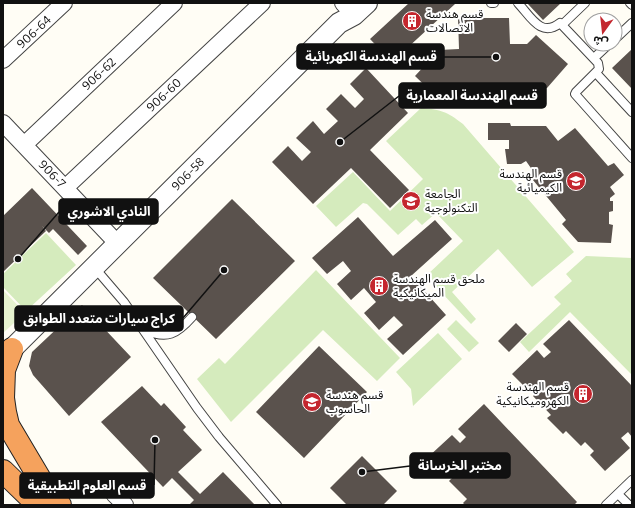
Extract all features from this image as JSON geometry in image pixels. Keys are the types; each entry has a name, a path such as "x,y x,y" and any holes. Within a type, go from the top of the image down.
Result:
{"highway":[{"path":"8,351 4,370 3,398 8,425 43,484 60,505"},
{"path":"3,471 38,505"}],"street":[{"name":"906-64","path":"3,60 64,3"},
{"name":"906-62","path":"24,144 174,3"},
{"name":"906-60","path":"66,188 262,3"},
{"name":"906-58","path":"8,351 118,244 355,7"},
{"name":"906-7","path":"3,123 118,244"}],"lane":[{"path":"518,3 543,28 550,29 560,23 600,66 596,73 575,94 632,158"},
{"path":"562,25 585,3"},
{"path":"623,31 632,23"},
{"path":"594,58 600,52"},
{"path":"596,73 632,112"},
{"path":"94,267 124,302 197,408 277,505"},
{"path":"144,330 155,334 168,335 183,328 192,317"},
{"path":"606,505 632,480"},
{"path":"618,494 629,505"}],"green space":[{"path":"421,108 444,112 463,124 574,252 532,287 498,249 452,292 476,319 471,324 426,276 463,241 436,213 422,225 416,219 398,235 367,204 363,203 336,227 316,206 353,172 390,211 423,179 386,141"},
{"path":"46,233 76,265 26,311 3,287 3,274"},
{"path":"586,256 632,258 632,375 570,312 529,352 520,342 561,304 554,297 572,281 566,274"},
{"path":"316,270 400,358 377,381 323,330 231,422 197,379 219,358 225,364"},
{"path":"3,290 25,313 3,333"},
{"path":"456,320 479,343 469,352 447,329"},
{"path":"438,333 462,359 413,406 411,389 396,372"}],"building":[{"name":"قسم هندسة الاتصالات","path":"409,3 455,4 392,62 370,39"},
{"path":"527,3 561,3 543,20"},
{"path":"458,18 509,18 510,44 527,44 536,35 568,64 547,88 524,91 523,87 461,91 461,84 451,84 451,89 440,100 415,76 439,50 459,49"},
{"path":"632,49 632,89 612,68"},
{"path":"366,68 408,113 370,150 409,190 390,208 351,168 313,204 272,162 288,146 302,161 311,152 296,138 313,121 324,134 338,121 326,109 341,94 355,108 364,99 350,84"},
{"name":"قسم الهندسة الكيميائية","path":"488,123 510,123 511,126 546,126 558,141 575,128 608,166 614,163 624,175 610,187 615,194 610,198 610,201 613,201 613,211 609,212 609,224 613,225 611,243 578,242 562,224 566,220 528,174 533,171 526,161 521,164 507,164 505,149 509,149 509,140 488,140"},
{"path":"32,188 87,246 78,255 53,229 49,233 42,226 46,231 3,272 3,216"},
{"path":"232,199 295,261 216,339 153,278"},
{"name":"ملحق قسم الهندسة الميكانيكية","path":"358,217 393,256 435,220 452,239 411,276 446,315 403,355 387,339 403,325 394,316 379,330 364,313 376,302 364,288 351,300 337,284 351,271 343,261 327,274 312,258"},
{"path":"82,305 131,357 69,416 33,375 29,366 32,352"},
{"name":"قسم الهندسة الكهروميكانيكية","path":"569,320 632,386 632,437 628,432 621,438 630,448 605,471 590,455 594,451 585,442 581,446 566,431 563,434 547,418 551,415 533,396 537,392 531,386 527,389 512,374 537,350 544,358 551,352 543,344"},
{"path":"516,323 527,334 509,352 498,341"},
{"name":"قسم هندسة الحاسوب","path":"319,346 367,392 304,458 256,412"},
{"path":"142,386 161,406 164,403 186,427 183,430 202,450 178,472 200,494 223,472 255,505 189,505 194,500 172,478 163,487 101,422"},
{"path":"484,404 577,502 574,505 465,505 463,503 467,499 449,481 453,477 446,471 442,474 427,458 452,435 460,443 466,437 458,429"},
{"path":"362,456 397,491 383,505 347,505 330,488"}],"place":[{"name":"قسم هندسة الاتصالات","path":"412,21"},
{"name":"قسم الهندسة الكهربائية","path":"496,57"},
{"name":"قسم الهندسة المعمارية","path":"340,142"},
{"name":"قسم الهندسة الكيميائية","path":"576,181"},
{"name":"الجامعة التكنولوجية","path":"411,201"},
{"name":"النادي الاشوري","path":"18,259"},
{"name":"كراج سيارات متعدد الطوابق","path":"224,270"},
{"name":"ملحق قسم الهندسة الميكانيكية","path":"379,286"},
{"name":"قسم الهندسة الكهروميكانيكية","path":"583,394"},
{"name":"قسم هندسة الحاسوب","path":"312,402"},
{"name":"قسم العلوم التطبيقية","path":"155,440"},
{"name":"مختبر الخرسانة","path":"362,472"}]}
